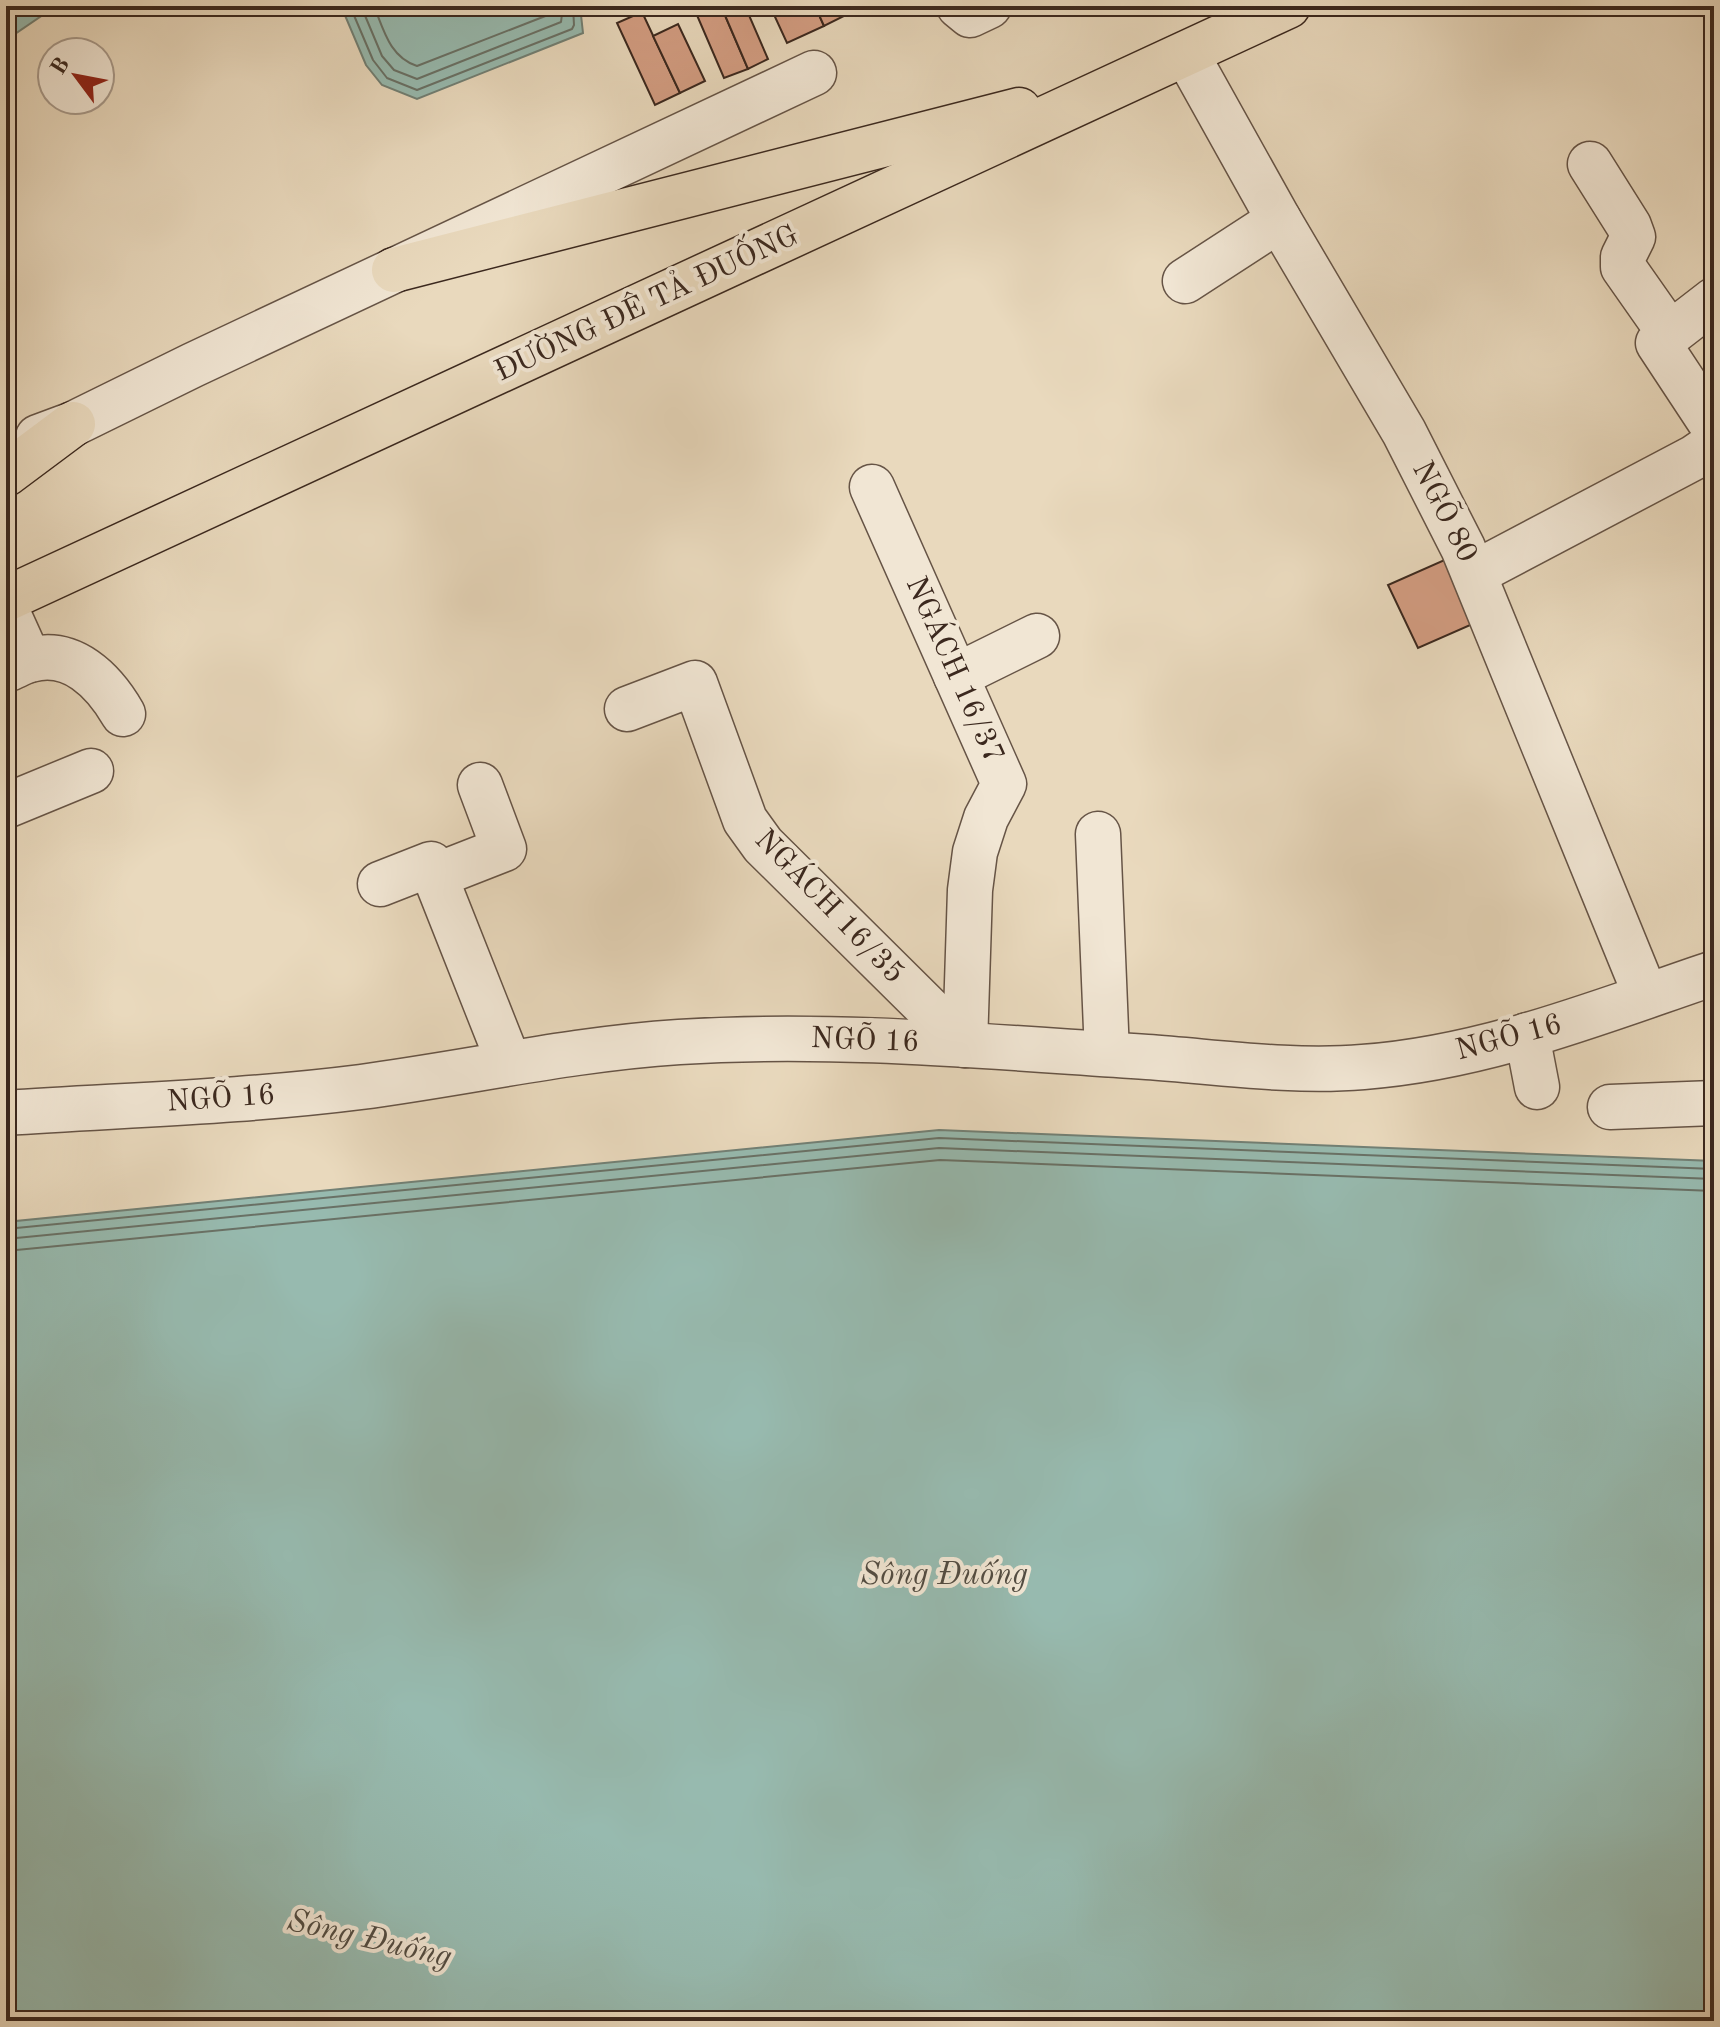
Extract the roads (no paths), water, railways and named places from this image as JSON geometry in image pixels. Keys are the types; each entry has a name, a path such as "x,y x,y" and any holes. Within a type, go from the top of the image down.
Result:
{"main road":[{"name":"ĐƯỜNG ĐÊ TẢ ĐUỐNG","path":"6,599 1288,6"},
{"path":"394,270 1128,82"},
{"path":"6,474 73,424"}],"street":[{"name":"NGÕ 80","path":"1187,55 1279,220 1404,432 1475,573 1646,996"},
{"path":"6,449 73,424 814,73"},
{"path":"1590,164 1633,237 1623,257 1627,276 1670,334"},
{"path":"1185,281 1279,220"},
{"path":"1714,300 1658,343 1714,428"},
{"path":"1475,573 1695,457 1714,444"},
{"name":"NGÁCH 16/37","path":"872,487 1004,784 986,818 975,852 970,890 965,1045"},
{"path":"6,609 18,665 47,658 84,668 100,680 123,714"},
{"path":"956,676 1037,636"},
{"name":"NGÁCH 16/35","path":"627,709 695,683 745,820 763,845 965,1045"},
{"path":"6,806 91,771"},
{"path":"435,876 504,849 480,785"},
{"path":"1098,834 1107,1054"},
{"path":"380,884 431,864 509,1063"},
{"name":"NGÕ 16","path":"6,1113 304,1094 365,1087 560,1054 679,1042 829,1039 1293,1067 1360,1067 1425,1060 1488,1047 1714,973"},
{"path":"1527,1035 1537,1087"},
{"path":"1610,1107 1714,1103"}],"water":[{"path":"6,6 56,6 6,40"},
{"path":"341,6 580,6 583,33 417,99 382,85 366,65"},
{"name":"Sông Đuống","path":"939,1130 1714,1161 1714,2021 6,2021 6,1222"}]}
